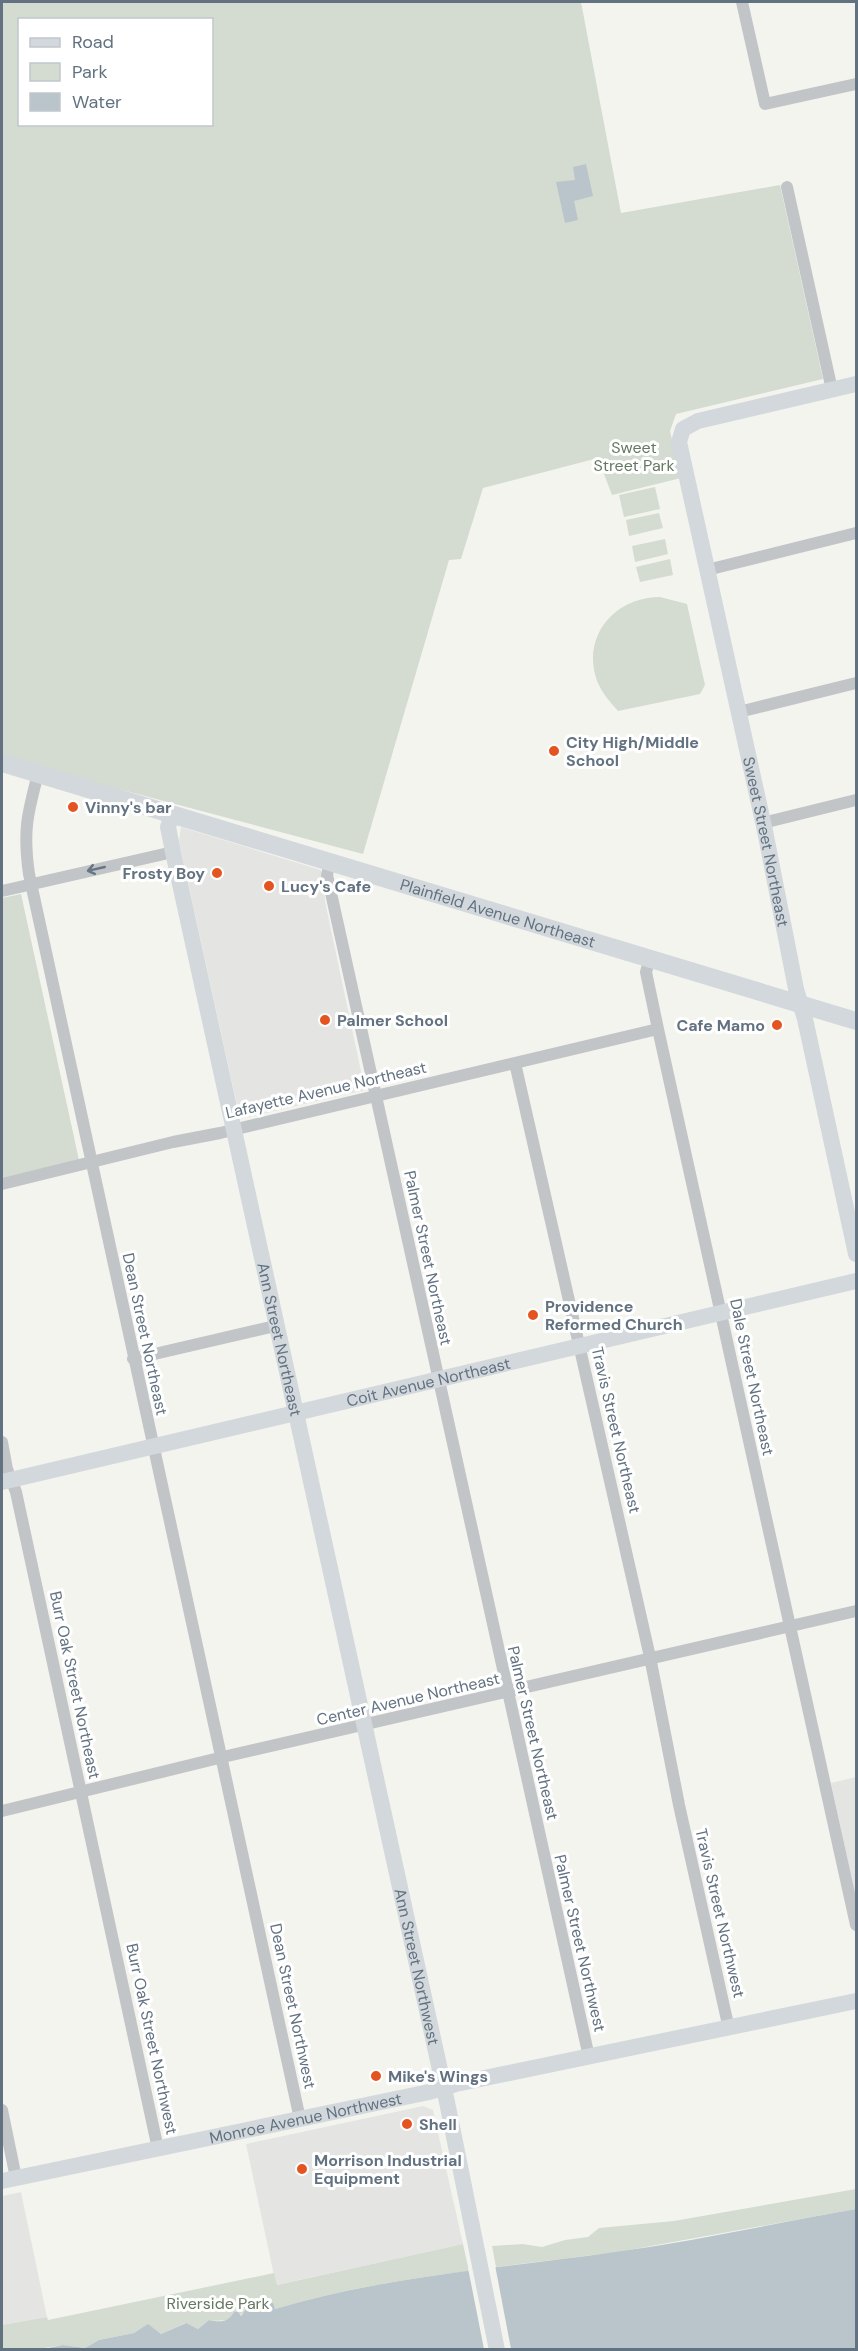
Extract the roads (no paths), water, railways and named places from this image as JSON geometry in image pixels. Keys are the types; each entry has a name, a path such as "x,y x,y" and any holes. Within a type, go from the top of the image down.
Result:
{"main road":[{"path":"832,390 856,384"},
{"name":"Sweet Street Northeast","path":"832,390 698,421 683,429 679,436 800,1004 856,1254"},
{"name":"Plainfield Avenue Northeast","path":"2,763 856,1021"},
{"name":"Ann Street Northeast","path":"172,814 168,827 173,852 232,1130 395,1866"},
{"name":"Coit Avenue Northeast","path":"7,1481 856,1281"},
{"name":"Ann Street Northwest","path":"395,1866 479,2253 497,2349"},
{"name":"Monroe Avenue Northwest","path":"9,2180 856,2001"}],"street":[{"path":"742,2 765,104 856,84"},
{"path":"787,187 832,390"},
{"path":"707,570 856,533"},
{"path":"739,712 856,683"},
{"name":"Dean Street Northeast","path":"38,774 26,819 25,847 31,884 253,1900"},
{"path":"763,823 856,800"},
{"path":"2,891 173,852"},
{"name":"Palmer Street Northeast","path":"330,862 327,875 540,1837"},
{"name":"Dale Street Northeast","path":"650,958 646,972 658,1029 856,1925"},
{"name":"Lafayette Avenue Northeast","path":"2,1184 658,1029"},
{"name":"Travis Street Northeast","path":"515,1063 651,1657 679,1805"},
{"path":"133,1359 275,1326"},
{"name":"Burr Oak Street Northeast","path":"2,1442 7,1481 81,1792 112,1937"},
{"name":"Center Avenue Northeast","path":"2,1811 223,1757 856,1611"},
{"name":"Travis Street Northwest","path":"679,1805 729,2029"},
{"name":"Palmer Street Northwest","path":"540,1837 589,2057"},
{"name":"Dean Street Northwest","path":"253,1900 300,2119"},
{"name":"Burr Oak Street Northwest","path":"112,1937 158,2148"},
{"path":"2,2110 9,2180"}],"water":[{"path":"586,164 593,196 574,201 578,220 565,223 556,182 575,180 573,167"},
{"path":"856,2209 856,2349 38,2350 63,2345 85,2348 99,2340 134,2333 148,2324 161,2334 186,2323 198,2329 209,2320 223,2321 234,2312 238,2312 241,2316 246,2309 267,2306 270,2303 273,2303 275,2309 359,2288 444,2274 645,2248"}],"place":[{"name":"City High/Middle School","path":"554,751"},
{"name":"Vinny's bar","path":"73,807"},
{"name":"Frosty Boy","path":"217,873"},
{"name":"Lucy's Cafe","path":"269,886"},
{"name":"Palmer School","path":"325,1020"},
{"name":"Cafe Mamo","path":"777,1025"},
{"name":"Providence Reformed Church","path":"533,1315"},
{"name":"Mike's Wings","path":"376,2076"},
{"name":"Shell","path":"407,2124"},
{"name":"Morrison Industrial Equipment","path":"302,2169"}],"park label":[{"name":"Sweet Street Park","path":"634,456"},
{"name":"Riverside Park","path":"218,2303"}]}
